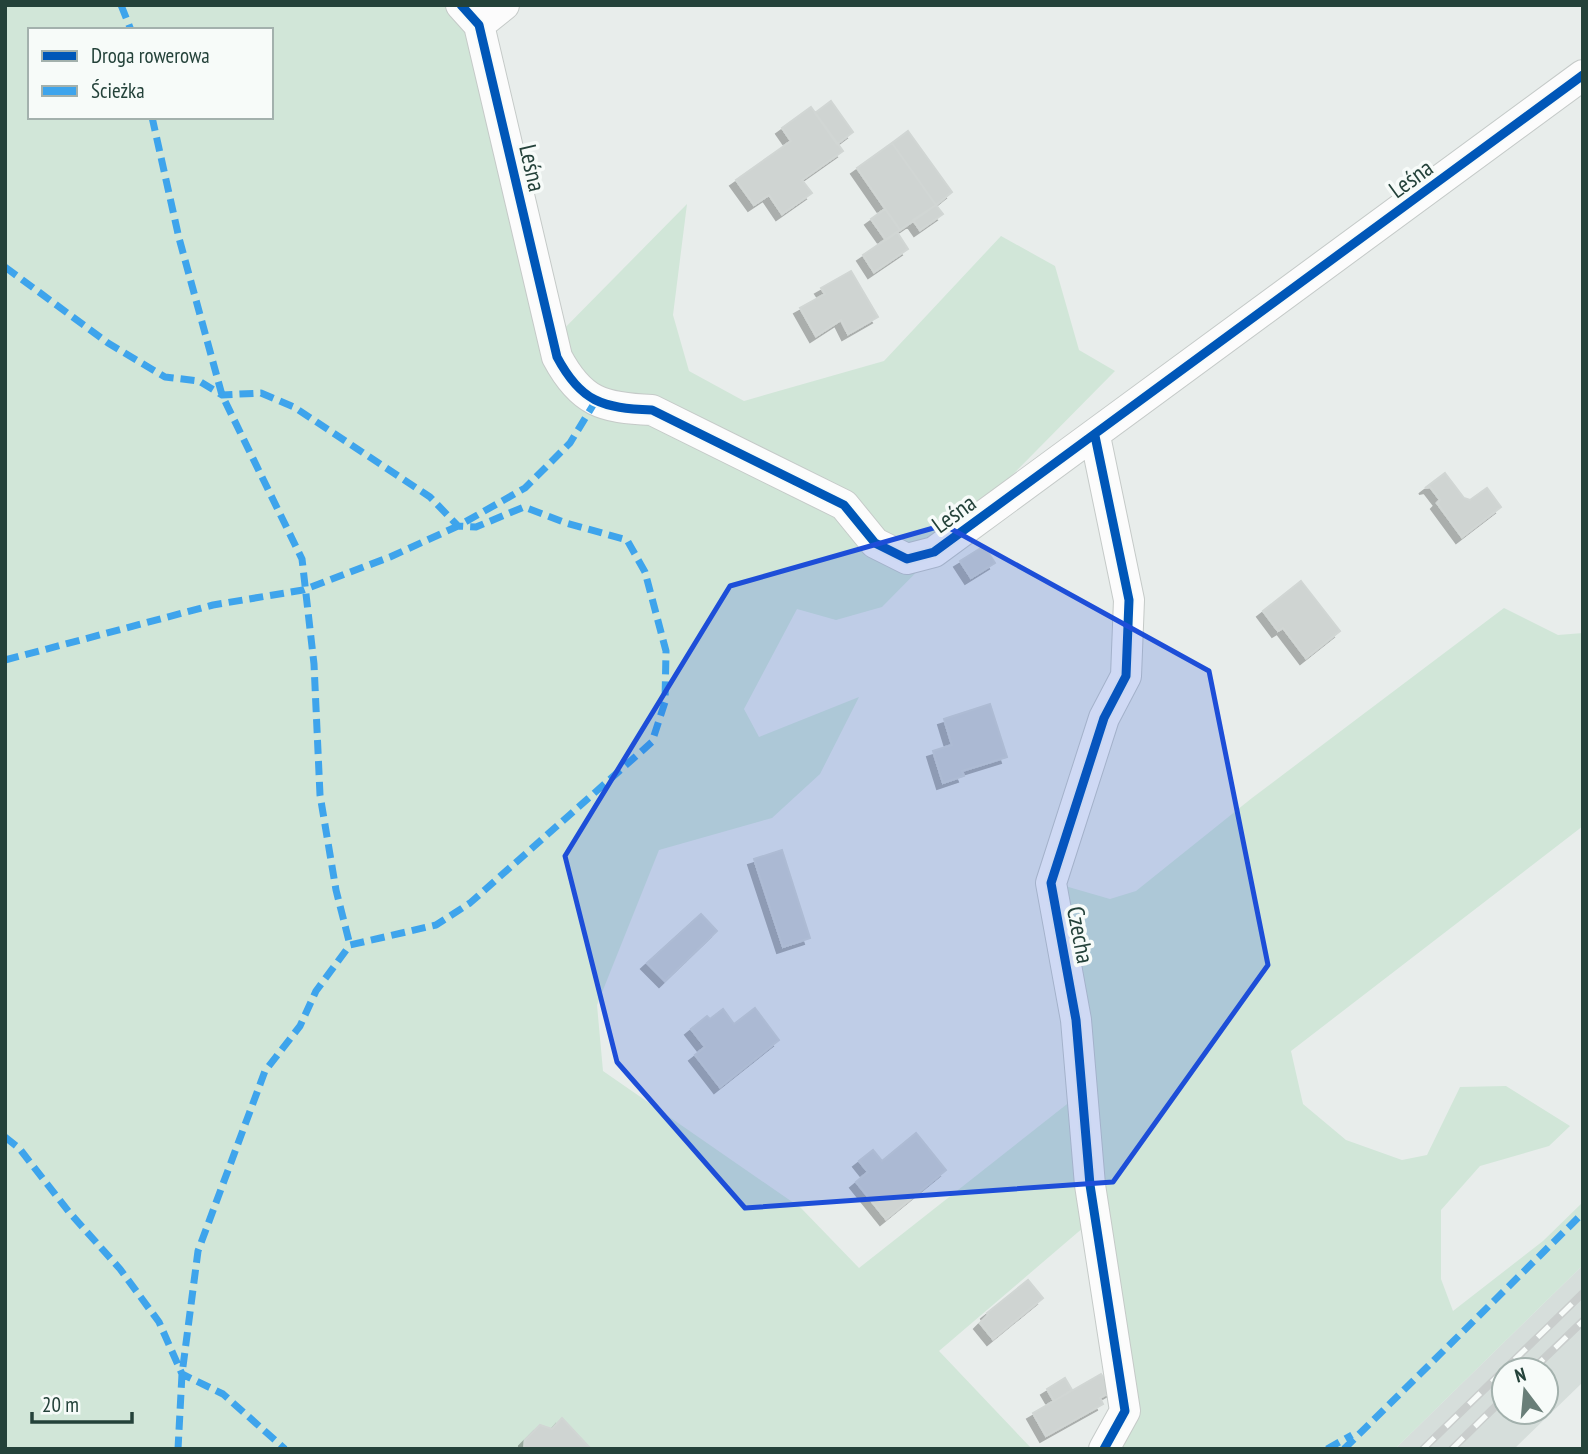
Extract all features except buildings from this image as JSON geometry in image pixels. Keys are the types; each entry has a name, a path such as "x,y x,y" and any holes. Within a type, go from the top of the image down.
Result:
{"street":[{"path":"470,15 504,5"},
{"name":"Leśna","path":"470,15 557,357 571,383 596,402 618,409 652,410 844,505 875,543 907,559 934,552 1583,75"},
{"name":"Czecha","path":"1095,436 1129,600 1126,676 1104,718 1051,883 1076,1020 1090,1185 1125,1411 1104,1449"}],"highlighted area":[{"path":"944,525 1209,671 1268,965 1113,1182 745,1208 617,1062 565,856 730,586"}],"shaded area":[{"path":"1583,1265 1583,1382 1560,1404 1560,1356 1490,1356"},
{"path":"1490,1356 1490,1426 1538,1426 1514,1449 1395,1449"}],"green space":[{"path":"5,5 445,5 471,32 548,345 687,204 673,315 689,371 744,401 884,361 1001,236 1055,266 1079,350 1115,371 882,607 836,620 797,609 744,709 759,737 859,697 820,774 772,818 659,850 597,1005 603,1071 801,1208 859,1268 1076,1097 1065,886 1110,899 1136,891 1252,798 1504,608 1558,635 1583,633 1583,826 1291,1051 1303,1104 1346,1140 1402,1160 1427,1155 1460,1087 1506,1086 1570,1126 1549,1146 1480,1166 1441,1210 1441,1279 1453,1311 1543,1241 1583,1202 1583,1265 1395,1449 1095,1449 1117,1410 1084,1227 939,1351 1032,1449 5,1449"}],"railway":[{"path":"1423,1449 1583,1293"},
{"path":"1547,1356 1583,1321"},
{"path":"1452,1449 1490,1412"}],"marked path":[{"path":"121,5 130,28"},
{"path":"152,119 179,238 222,395 302,559 314,664 320,795 336,890 350,945"},
{"path":"5,267 108,343 165,377 199,381 222,395 261,393 294,407 430,497 458,526 476,527 524,507 566,523 627,540 645,572 666,651 665,702 652,742 470,903 436,925 350,945 316,991 300,1026 265,1071 198,1251 182,1374 178,1449"},
{"path":"5,660 213,605 303,590 390,557 458,526 525,488 570,443 595,402"},
{"path":"5,1137 19,1148 69,1212 120,1269 159,1322 182,1374 223,1394 285,1449"},
{"path":"1344,1449 1583,1213"},
{"path":"1327,1449 1352,1435"}],"cycle path":[{"path":"461,5 479,25 557,357 575,384 584,393 606,404 652,410 844,505 875,543 907,559 934,552 1583,75"},
{"path":"1095,436 1129,600 1126,676 1104,718 1051,883 1076,1020 1090,1185 1125,1411 1104,1449"}]}
